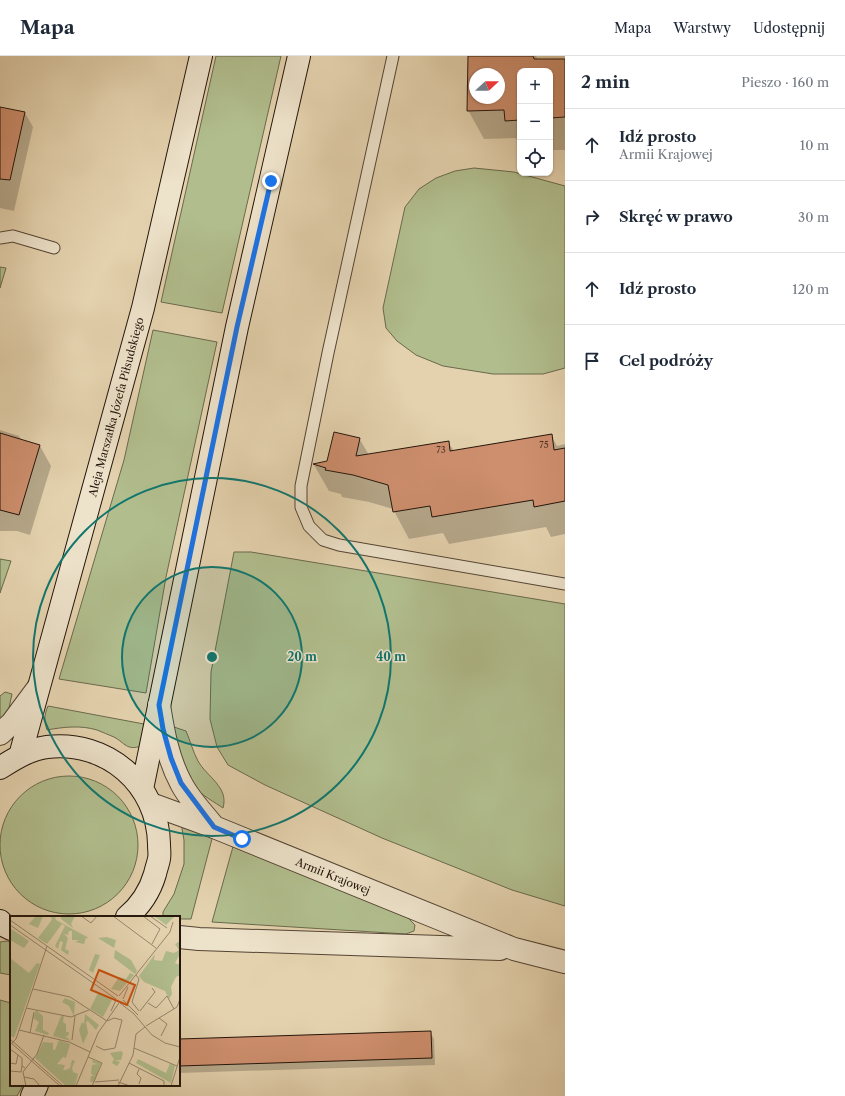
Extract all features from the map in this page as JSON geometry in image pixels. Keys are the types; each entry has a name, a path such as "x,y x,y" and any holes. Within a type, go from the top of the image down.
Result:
{"main road":[{"name":"Aleja Marszałka Józefa Piłsudskiego","path":"20,756 143,308 201,56"},
{"path":"147,796 159,705 237,327 299,56"},
{"path":"0,734 12,723 41,683"},
{"path":"159,705 163,729 171,758 181,783 214,827"},
{"path":"0,768 20,756 46,747 74,747 101,754 124,768 147,796 159,831 159,859 151,887 135,910 128,916"},
{"name":"Armii Krajowej","path":"147,796 214,827 514,949 565,962"},
{"path":"0,921 10,928"},
{"name":"Armii Krajowej","path":"186,940 514,949"},
{"path":"32,1096 37,1086"}],"lane":[{"path":"392,56 301,486 301,507 309,526 323,540 339,545 565,584"},
{"path":"0,238 13,236 54,248"}],"green space":[{"path":"216,56 281,56 222,313 161,302"},
{"path":"474,168 514,172 517,173 517,176 529,176 565,186 565,368 543,374 493,374 443,366 416,355 397,341 386,328 383,308 405,207 419,189 436,178 455,171"},
{"path":"0,267 6,268 0,288"},
{"path":"153,330 217,342 166,577 146,693 59,679 124,460"},
{"path":"234,552 251,552 565,604 565,906 512,890 382,838 265,785 228,765 217,747 210,719 211,672"},
{"path":"0,559 11,561 0,593"},
{"path":"5,692 12,694 9,708 0,721 0,696"},
{"path":"48,706 144,724 141,746 132,748 126,746 114,737 91,728 72,727 47,730 45,718"},
{"path":"174,727 186,731 198,761 220,788 223,794 223,808 201,793 192,782 178,751"},
{"path":"62,776 76,776 102,784 118,796 130,812 133,819 137,832 137,858 133,871 130,878 118,894 102,906 95,909 76,914 62,914 36,906 20,894 8,878 5,871 0,852 0,838 8,812 20,796 36,784 43,781"},
{"path":"183,825 213,835 191,919 180,919 180,916 163,916 163,912 174,894 184,864 184,840 182,829"},
{"path":"234,843 408,918 415,925 414,931 406,934 212,922"},
{"path":"7,941 10,942 10,975 0,973 0,942"},
{"path":"0,1000 10,1003 10,1086 22,1086 17,1096 0,1096"}],"building":[{"path":"468,56 533,56 534,59 565,59 565,117 553,118 553,68 517,68 517,120 505,121 504,110 467,111"},
{"path":"0,107 25,112 10,180 0,179"},
{"path":"334,432 360,438 356,456 449,441 450,451 552,434 554,450 565,448 565,501 534,507 533,500 432,517 430,506 393,512 388,485 353,475 325,470 326,468 313,464 327,461"},
{"path":"0,433 40,445 19,515 0,510"},
{"path":"431,1031 432,1058 180,1066 180,1039"}],"route":[{"path":"242,839 214,827 181,783 171,758 163,729 159,705 237,327 271,181"}]}
